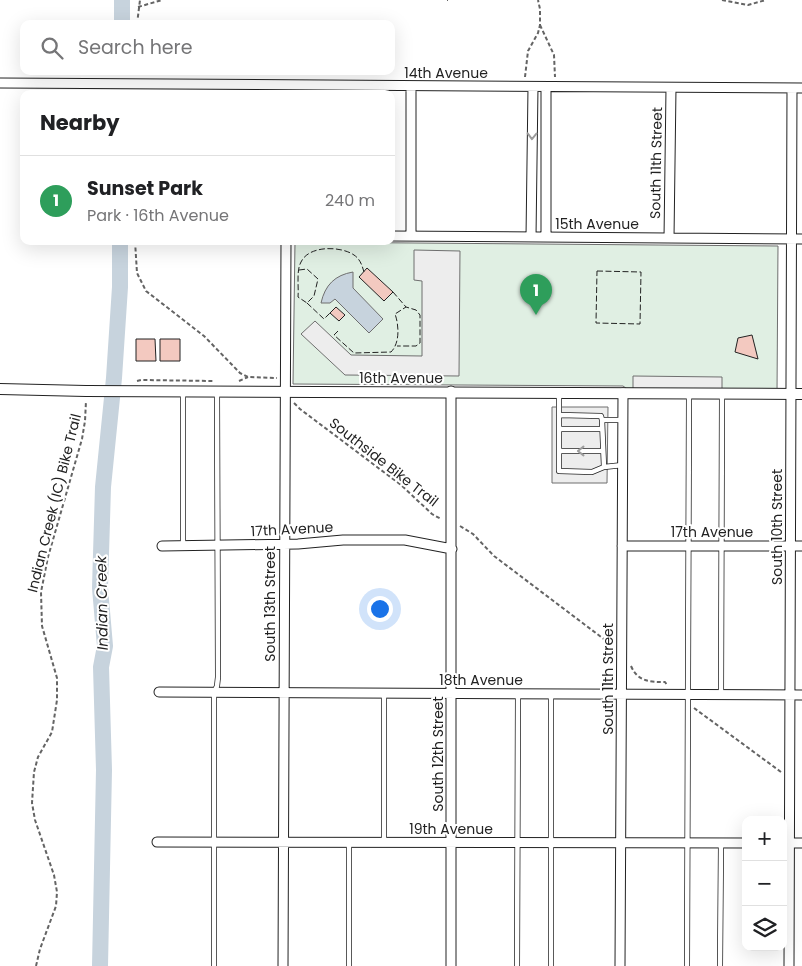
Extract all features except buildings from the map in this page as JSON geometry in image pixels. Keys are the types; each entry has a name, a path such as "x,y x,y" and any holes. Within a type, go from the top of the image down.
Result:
{"street":[{"name":"14th Avenue","path":"0,83 289,89 411,86 802,88"},
{"path":"411,86 411,236"},
{"path":"528,87 532,237"},
{"path":"546,237 551,87"},
{"name":"South 11th Street","path":"669,238 671,88"},
{"name":"South 10th Street","path":"787,827 790,779 792,88"},
{"name":"15th Avenue","path":"395,236 802,239"},
{"name":"South 13th Street","path":"283,966 286,245"},
{"name":"16th Avenue","path":"0,389 86,391 135,386 184,391 219,386 285,391 802,394"},
{"name":"South 12th Street","path":"451,391 451,966"},
{"name":"South 11th Street","path":"620,966 623,393"},
{"name":"17th Avenue","path":"162,546 284,544 343,540 405,540 452,549"},
{"name":"17th Avenue","path":"622,546 802,546"},
{"name":"18th Avenue","path":"159,692 802,695"},
{"name":"19th Avenue","path":"157,842 742,843"},
{"path":"787,843 802,843"},
{"name":"South 10th Street","path":"786,861 789,966"}],"lane":[{"path":"214,966 214,693 217,686 219,386"},
{"path":"183,545 184,391"},
{"path":"559,392 559,471 592,472 604,467 623,465"},
{"path":"687,966 689,393"},
{"path":"721,695 722,394"},
{"path":"559,415 623,420"},
{"path":"602,418 604,467"},
{"path":"559,430 602,429"},
{"path":"559,451 603,451"},
{"path":"384,694 384,842"},
{"path":"517,966 518,694"},
{"path":"550,966 551,694"},
{"path":"349,842 349,966"},
{"path":"720,966 721,843"}],"path":[{"path":"137,20 140,0"},
{"path":"138,7 162,0"},
{"path":"528,87 526,56 540,25 538,0"},
{"path":"722,0 748,5 766,0"},
{"path":"540,25 554,55 551,87"},
{"path":"135,245 137,273 146,291 204,336 234,368 248,377"},
{"path":"231,381 240,381 248,377 271,378"},
{"path":"135,386 142,380 219,386"},
{"name":"Indian Creek (IC) Bike Trail","path":"36,966 40,949 56,906 57,892 54,875 35,820 32,803 34,772 38,757 52,732 57,700 57,678 42,626 41,592 48,557 82,439 86,410 86,391"},
{"name":"Southside Bike Trail","path":"294,404 413,495 432,514 467,530 494,556 622,652 637,676 646,681 666,682 672,694"},
{"path":"688,706 707,716 790,779"}],"green space":[{"path":"395,243 778,246 777,394 633,393 623,386 293,384 295,245 395,245"}],"shaded area":[{"path":"414,250 460,251 459,376 345,375 301,334 315,321 351,355 422,356 422,281 414,280"},
{"path":"353,272 353,288 383,319 369,333 335,299 330,303 321,303 328,286 336,278"},
{"path":"633,376 722,377 722,394 633,393"},
{"path":"552,407 608,407 607,483 552,483"}],"waterway":[{"name":"Indian Creek","path":"122,0 122,20"},
{"name":"Indian Creek","path":"100,966 104,770 101,667 105,646 100,588 103,487 114,378 120,287 120,245"}],"fence":[{"path":"299,270 307,269 318,279 314,296 307,303 298,297 298,274 299,266 301,262 311,252 326,249 348,252 358,258 364,272"},
{"path":"597,271 641,272 640,324 596,323 597,271"},
{"path":"393,292 406,307 416,310 420,315 420,343 416,346 397,346"},
{"path":"307,303 324,319 330,313"},
{"path":"338,331 334,335 354,353 391,352 396,344 398,334 395,314 406,307"}],"place":[{"name":"Sunset Park","path":"536,315"}]}
